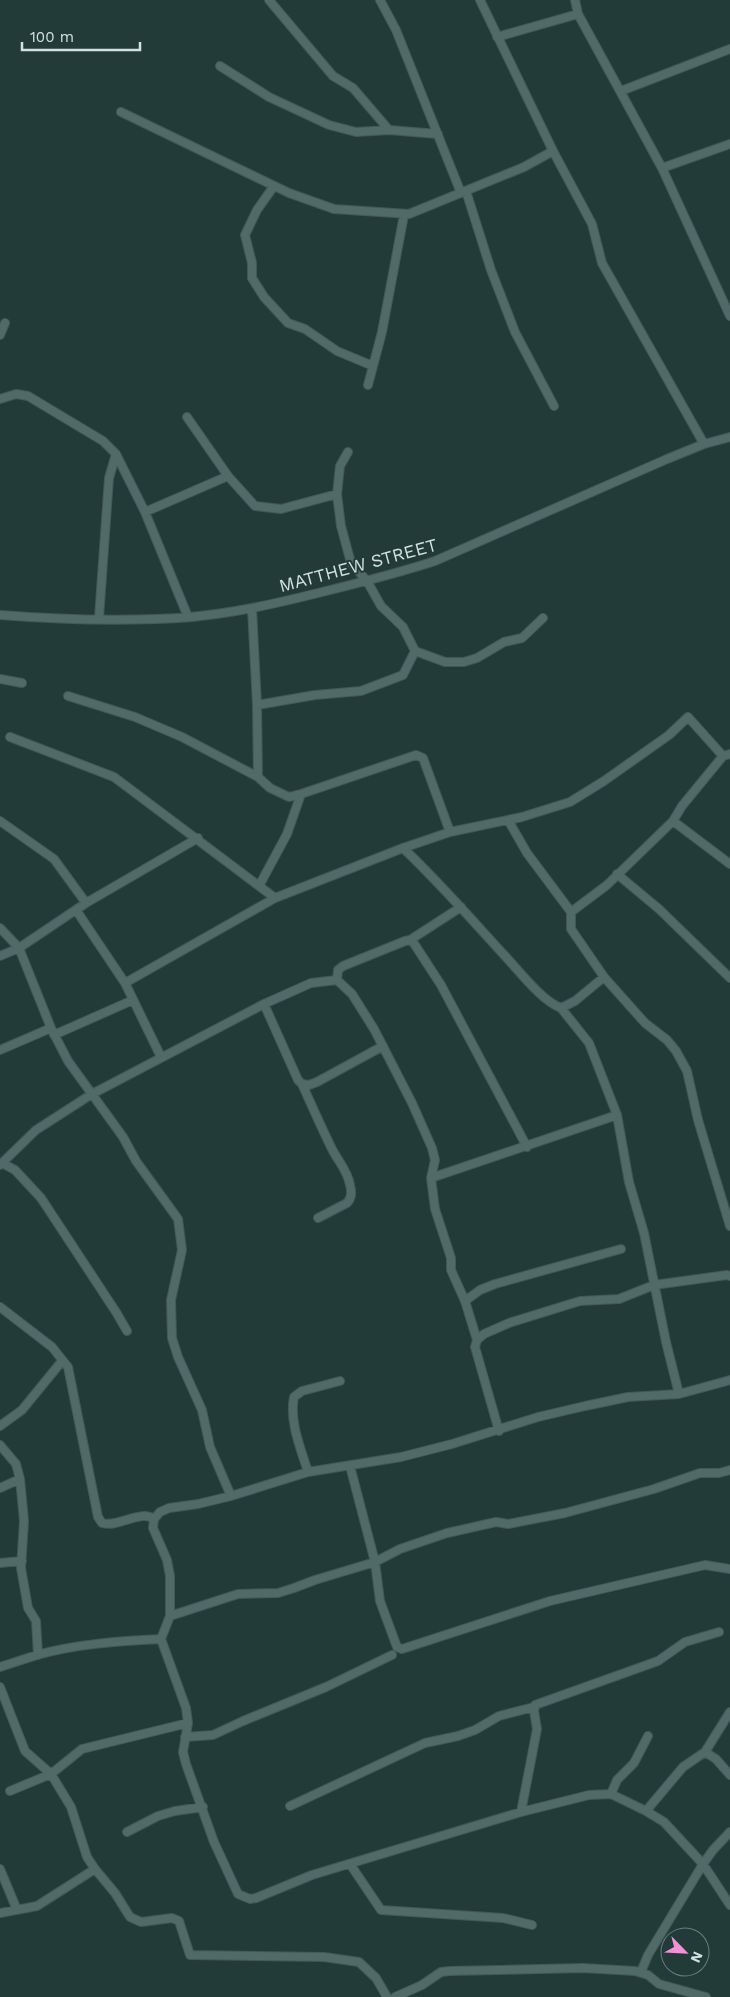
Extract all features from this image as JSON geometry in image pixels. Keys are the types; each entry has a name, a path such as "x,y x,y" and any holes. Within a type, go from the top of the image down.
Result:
{"street":[{"path":"269,0 333,76 353,88 389,130"},
{"path":"380,0 396,30 438,134 464,192 515,332 554,406"},
{"path":"480,0 553,151 592,224 602,263 704,444"},
{"path":"575,0 578,14 622,91 662,168 730,316"},
{"path":"497,37 578,14"},
{"path":"622,91 730,49"},
{"path":"220,66 269,97 329,125 356,132 389,130 438,134"},
{"path":"121,112 274,186 334,209 404,215 524,167 553,151"},
{"path":"662,168 730,144"},
{"path":"274,186 257,210 245,235 252,263 252,278 264,297 288,323 305,329 337,351 374,366"},
{"path":"368,385 393,279 404,215"},
{"path":"0,335 5,323"},
{"path":"0,399 16,394 28,396 103,441 116,454 145,512 188,617"},
{"path":"187,416 228,476 255,506 281,509 337,494"},
{"name":"MATTHEW STREET","path":"0,615 156,619 188,617 252,609 367,581 435,561 704,444 730,437"},
{"path":"348,452 340,466 337,494 341,526 351,563 367,581 381,606 403,627 416,651 445,662 464,662 477,658 504,642 522,638 543,618"},
{"path":"99,618 110,478 116,454"},
{"path":"145,512 228,476"},
{"path":"252,609 257,705 258,777"},
{"path":"257,705 315,695 360,691 403,675 416,651"},
{"path":"0,679 22,683"},
{"path":"68,696 135,716 182,737 258,777 270,788 289,797 416,755 423,758 450,832"},
{"path":"125,984 275,898 403,848 450,832 508,820 570,802 604,781 669,735 688,717 727,755 682,806 673,820 616,874 607,885 571,912"},
{"path":"10,737 114,777 198,838 275,898"},
{"path":"259,886 287,834 301,794"},
{"path":"508,820 527,853 571,912 571,929 604,977 645,1023 667,1040 676,1051 687,1071 698,1120 730,1226"},
{"path":"673,820 730,864"},
{"path":"0,821 54,859 86,903"},
{"path":"0,956 19,948 86,903 198,838"},
{"path":"403,848 429,873 552,1005 561,1008 589,1043 617,1115 629,1182 644,1233 679,1394"},
{"path":"616,874 659,909 730,978"},
{"path":"337,980 338,970 342,966 410,940 460,907"},
{"path":"76,910 125,984 161,1057"},
{"path":"0,928 19,948 52,1031 68,1061 178,1219 182,1250 171,1300 172,1338 178,1357 202,1410 210,1447 231,1496"},
{"path":"410,940 414,942 441,986 527,1147"},
{"path":"561,1008 574,1002 604,977"},
{"path":"126,1331 116,1312 41,1198 15,1170 1,1164 36,1130 92,1094 264,1004 311,983 337,980 352,994 383,1046 432,1148 434,1160 431,1178 435,1209 450,1258 451,1270 465,1301 477,1340 475,1347 499,1430"},
{"path":"0,1050 133,1000"},
{"path":"264,1004 350,1183 351,1199 318,1218"},
{"path":"302,1084 309,1085 317,1082 383,1046"},
{"path":"431,1178 617,1115"},
{"path":"465,1301 480,1290 495,1284 621,1249"},
{"path":"477,1340 484,1334 509,1323 580,1301 619,1299 654,1285 683,1280 730,1276"},
{"path":"0,1307 52,1347 68,1366 98,1517 102,1523 114,1524 143,1516 150,1516 154,1519"},
{"path":"0,1426 22,1410 62,1361"},
{"path":"730,1380 679,1394 628,1396 538,1417 499,1430 401,1457 308,1472 231,1496 198,1504 169,1508 160,1512 154,1519 153,1528 167,1560 170,1576 170,1616 161,1639 181,1690 188,1723 183,1752 229,1879 238,1894 243,1897 256,1898 312,1875 521,1812 589,1795 611,1794 646,1810 664,1822 703,1864 730,1905"},
{"path":"308,1472 296,1430 292,1407 294,1397 302,1391 340,1381"},
{"path":"0,1444 16,1464 20,1479 24,1521 23,1589 28,1608 37,1625 38,1655"},
{"path":"350,1466 375,1562 380,1601 397,1647 402,1649 559,1598 705,1565 730,1569"},
{"path":"170,1616 238,1594 278,1593 375,1562 400,1549 447,1533 496,1522 508,1524 565,1513 654,1489 700,1473 719,1473 730,1470"},
{"path":"0,1488 20,1479"},
{"path":"0,1563 22,1561"},
{"path":"290,1806 425,1743 458,1736 475,1730 499,1716 534,1707 543,1701 658,1661 685,1642 719,1632"},
{"path":"0,1667 38,1655 132,1640 161,1639"},
{"path":"185,1737 213,1735 326,1687 392,1655"},
{"path":"0,1687 25,1751 51,1774 71,1807 83,1846 95,1869 116,1893 130,1917 140,1922 172,1918 179,1921 190,1955 324,1957 359,1962 376,1978 387,1997"},
{"path":"521,1812 537,1729 534,1707"},
{"path":"646,1810 683,1767 705,1752 730,1712"},
{"path":"10,1792 51,1774 82,1749 188,1723"},
{"path":"611,1794 617,1780 634,1762 648,1736"},
{"path":"705,1752 716,1759 730,1775"},
{"path":"128,1832 158,1816 175,1811 203,1807"},
{"path":"641,1972 648,1955 703,1864 730,1832"},
{"path":"350,1864 381,1910 503,1918 532,1925"},
{"path":"0,1869 17,1910"},
{"path":"0,1913 37,1906 95,1869"},
{"path":"395,1997 422,1985 441,1972 583,1968 641,1972 659,1984 706,1997"}]}
